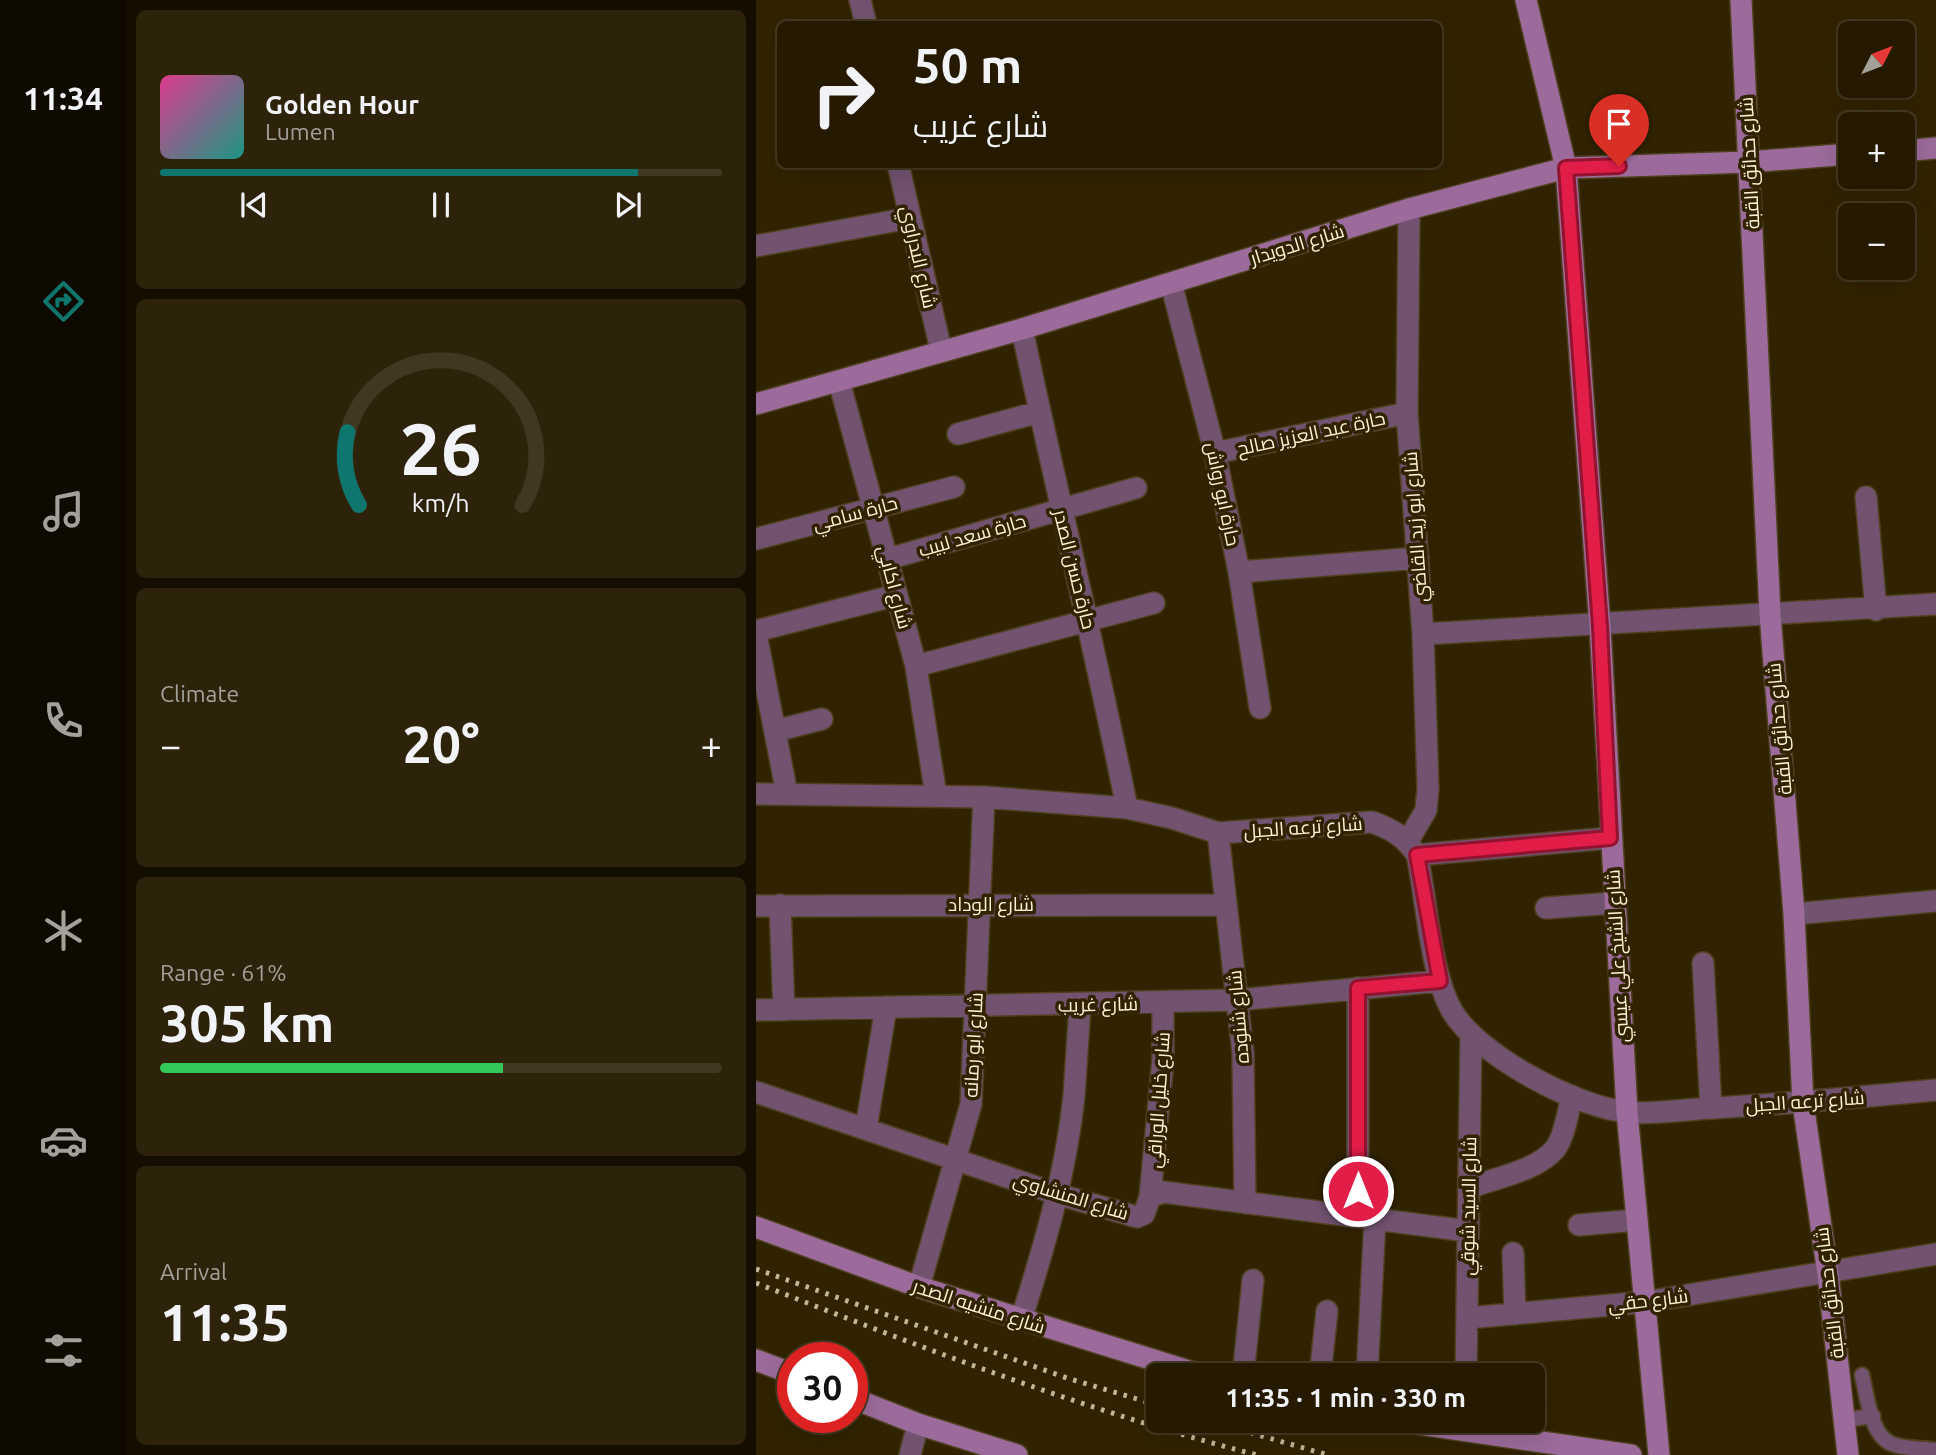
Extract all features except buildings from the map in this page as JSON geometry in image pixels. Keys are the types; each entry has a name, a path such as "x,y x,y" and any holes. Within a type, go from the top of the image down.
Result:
{"street":[{"path":"860,0 865,21"},
{"name":"شارع الشيخ علي عيسي","path":"1526,0 1566,168 1600,626 1627,1112 1659,1455"},
{"name":"شارع حدائق القبة","path":"1741,0 1770,614 1794,914 1803,1103 1828,1274 1847,1455"},
{"path":"1915,150 1936,148"},
{"name":"شارع الدويدار","path":"756,404 1022,329 1409,209 1566,168 1749,162 1838,156"},
{"name":"شارع البدراوي","path":"899,168 941,350"},
{"name":"شارع ابو زيد القاضي","path":"1409,209 1407,413 1423,634 1428,789 1426,810 1412,848"},
{"path":"756,246 911,218"},
{"name":"حارة ابو رواش","path":"1171,283 1215,453 1239,572 1260,708"},
{"name":"حارة حسن الصدر","path":"1022,329 1059,509 1089,622 1127,808"},
{"name":"شارع اكابي","path":"839,381 916,666 936,796"},
{"path":"958,434 1039,412"},
{"name":"حارة عبد العزيز صالح","path":"1215,453 1407,413"},
{"name":"حارة سامي","path":"756,539 954,487"},
{"name":"حارة سعد لبيب","path":"888,559 1136,488"},
{"path":"1866,498 1876,610"},
{"path":"1239,572 1418,558"},
{"path":"786,794 756,633 897,595"},
{"path":"916,666 1154,603"},
{"path":"1423,634 1876,610 1936,604"},
{"path":"775,731 822,719"},
{"name":"شارع ترعه الجبل","path":"756,794 984,797 1127,808 1172,818 1217,833 1372,822 1391,829 1412,848 1440,981 1452,1011 1471,1036 1501,1060 1572,1096 1627,1112 1803,1103 1936,1090"},
{"name":"شارع ابو رمانه","path":"919,1287 957,1160 974,1084 984,797"},
{"name":"شارع شنوده","path":"1217,833 1243,1053 1245,1203"},
{"path":"1412,848 1610,838"},
{"path":"1794,914 1936,901"},
{"path":"1546,908 1614,903"},
{"path":"780,905 784,1010"},
{"name":"شارع الوداد","path":"756,906 1226,905"},
{"path":"1703,963 1711,1108"},
{"name":"شارع غريب","path":"756,1010 975,1004 1080,1006 1237,1000 1440,981"},
{"path":"1358,988 1366,1218 1367,1363"},
{"name":"شارع خليل الوراقي","path":"1150,1198 1163,1059 1163,1002"},
{"path":"1021,1320 1057,1194 1073,1098 1080,1006"},
{"path":"866,1129 886,1007"},
{"name":"شارع السيد شوقي","path":"1466,1363 1471,1036"},
{"name":"شارع المنشاوي","path":"756,1092 1057,1194 1137,1217 1144,1214 1150,1198 1163,1192 1468,1231"},
{"path":"1469,1188 1535,1164 1556,1147 1572,1096"},
{"path":"1579,1225 1637,1220"},
{"name":"شارع منشيه الصدر","path":"756,1227 919,1287 1162,1363"},
{"path":"1513,1253 1514,1314"},
{"name":"شارع حقي","path":"1467,1318 1645,1302 1828,1274 1936,1254"},
{"path":"1244,1363 1253,1280"},
{"path":"1321,1363 1327,1311"},
{"path":"756,1360 777,1368"},
{"path":"868,1404 918,1424 1017,1455"},
{"path":"910,1455 918,1424"},
{"path":"1500,1433 1630,1455"}],"lane":[{"path":"1862,1375 1877,1430 1893,1445 1936,1450"},
{"path":"1844,1420 1873,1416"}],"railway":[{"path":"756,1269 1070,1379 1146,1401"},
{"path":"756,1283 1067,1398 1193,1438 1257,1455"},
{"path":"1252,1433 1328,1455"}],"route":[{"path":"1358,1191 1358,988 1440,981 1417,855 1610,838 1600,626 1566,168 1619,166"}]}
